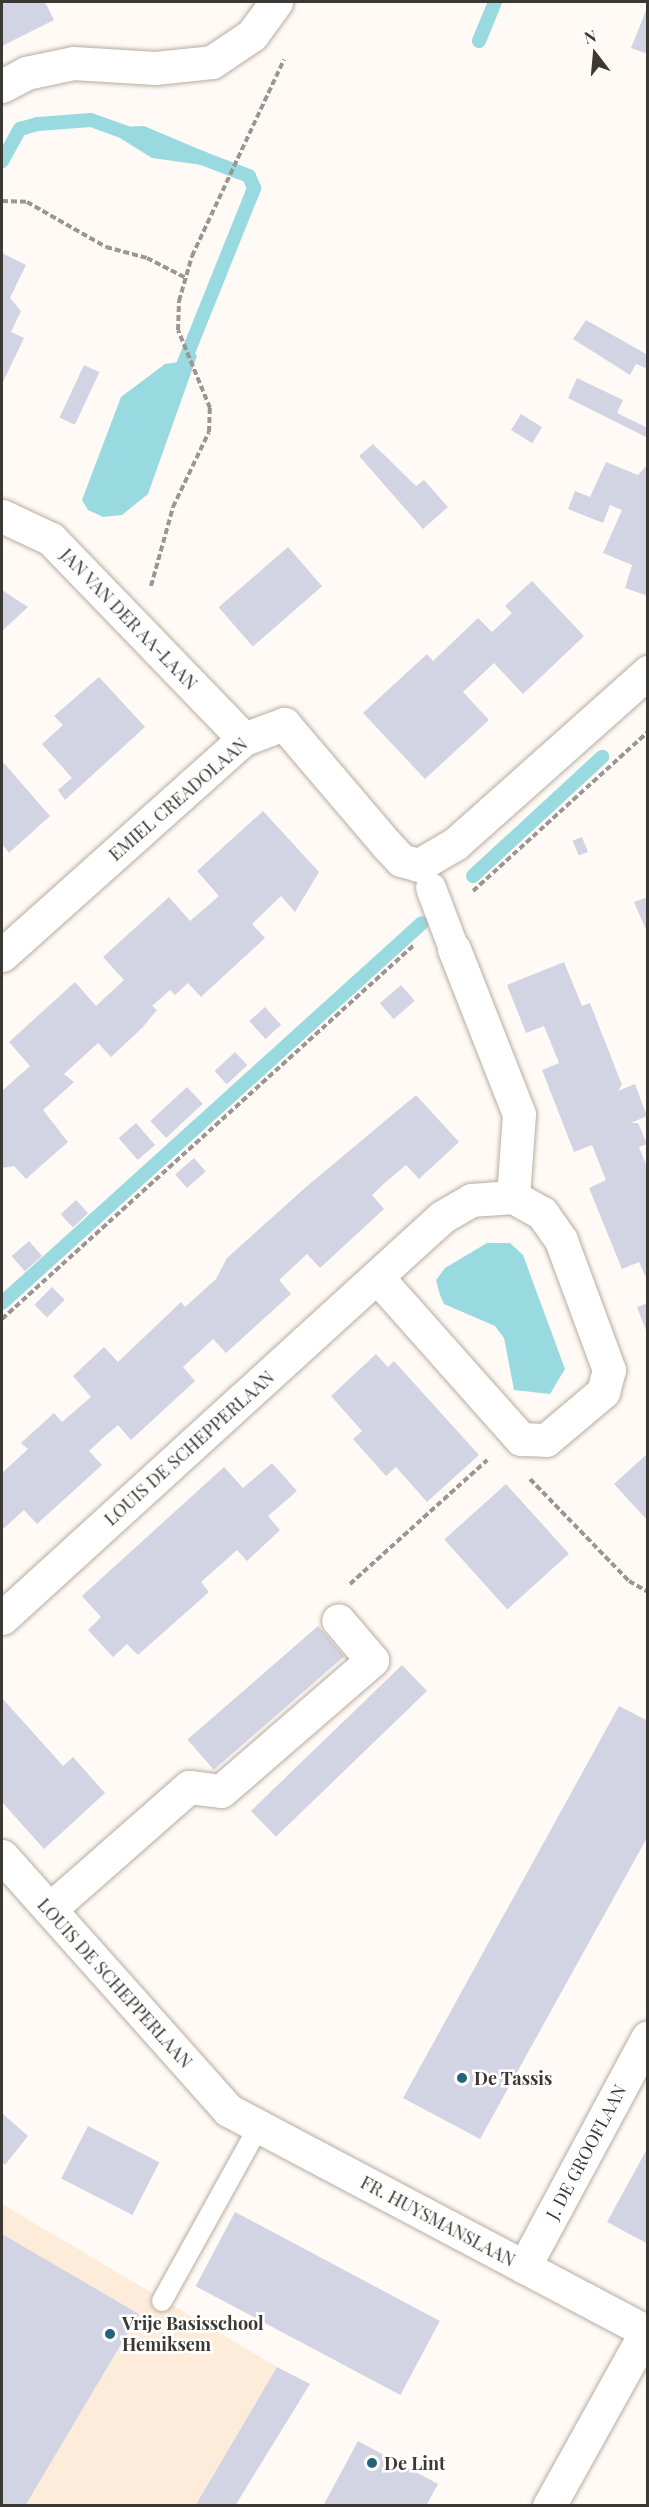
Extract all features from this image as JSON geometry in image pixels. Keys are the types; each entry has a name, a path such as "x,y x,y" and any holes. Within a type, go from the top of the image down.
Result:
{"street":[{"path":"2,86 26,73 73,63 155,68 212,62 252,34 276,2"},
{"name":"JAN VAN DER AA-LAAN","path":"2,516 51,539 144,631 244,739"},
{"path":"376,1277 508,1441 546,1440 603,1392 609,1370 561,1240 542,1213 513,1197 519,1114 425,877 455,844 648,672"},
{"name":"EMIEL CREADOLAAN","path":"2,955 244,739 284,724 387,845 401,860 425,877"},
{"name":"LOUIS DE SCHEPPERLAAN","path":"2,1618 376,1277 461,1206 513,1197"},
{"path":"50,1909 189,1787 221,1791 372,1660 338,1620"},
{"name":"LOUIS DE SCHEPPERLAAN","path":"2,1856 228,2110"},
{"name":"J. DE GROOFLAAN","path":"524,2267 648,2037"},
{"name":"FR. HUYSMANSLAAN","path":"228,2110 647,2332"},
{"path":"549,2505 647,2332"}],"lane":[{"path":"162,2301 259,2127"}],"path":[{"path":"144,631 155,562 208,432 210,408 182,346 179,301 186,278 289,49"},
{"path":"2,201 27,202 106,247 147,258 186,278"},
{"path":"2,1319 648,732"},
{"path":"338,1620 342,1591 508,1441 629,1581 648,1592"}],"shaded area":[{"name":"Vrije Basisschool Hemiksem","path":"2,2204 277,2367 195,2505 2,2505"}],"water":[{"path":"144,126 208,153 209,166 152,158 112,133 119,127"},
{"path":"190,347 197,356 148,494 122,515 103,517 88,510 82,500 121,397 165,364 179,362"},
{"path":"487,1243 510,1243 523,1255 565,1369 550,1394 514,1390 504,1338 495,1326 444,1304 440,1295 436,1280 445,1268"}],"building":[{"path":"2,2 45,2 54,20 2,46"},
{"path":"648,8 648,54 631,48"},
{"path":"2,253 26,265 10,298 21,311 11,332 24,338 2,384"},
{"path":"586,320 648,355 648,369 636,364 630,375 573,339"},
{"path":"84,365 99,372 75,425 59,418"},
{"path":"577,378 623,400 617,413 648,428 648,438 568,398"},
{"path":"521,414 542,427 532,443 511,430"},
{"path":"373,444 416,486 424,480 448,507 423,529 359,456"},
{"path":"606,462 638,475 648,464 648,596 625,588 632,565 603,553 622,510 610,505 603,523 568,509 575,491 590,497"},
{"path":"288,547 322,586 253,647 219,607"},
{"path":"532,581 584,636 523,694 494,663 463,692 489,720 425,779 363,713 427,654 433,661 478,618 492,632 512,613 505,606"},
{"path":"2,590 28,607 2,631"},
{"path":"99,677 145,727 65,800 58,790 72,778 42,744 63,725 54,716"},
{"path":"2,761 50,816 9,853 2,844"},
{"path":"263,811 319,872 295,912 281,896 252,924 265,938 201,997 188,983 175,995 170,990 152,1006 157,1010 142,1028 111,1057 98,1043 64,1074 74,1082 43,1110 68,1142 26,1179 14,1166 2,1168 2,1091 30,1066 9,1042 75,982 96,1006 124,980 103,957 169,897 190,921 219,896 197,871"},
{"path":"582,837 588,852 579,856 573,841"},
{"path":"648,897 648,929 646,930 634,902"},
{"path":"564,962 582,1006 590,1003 622,1085 618,1091 635,1084 647,1116 631,1123 638,1123 647,1144 639,1147 648,1169 648,1282 639,1262 622,1269 589,1188 606,1180 592,1145 574,1152 542,1070 559,1063 544,1026 526,1033 507,985"},
{"path":"401,985 415,1001 394,1019 380,1003"},
{"path":"265,1007 281,1025 265,1039 249,1021"},
{"path":"235,1052 247,1065 227,1084 215,1071"},
{"path":"187,1087 203,1104 166,1138 150,1121"},
{"path":"416,1095 459,1142 419,1179 406,1165 387,1181 372,1195 384,1209 320,1268 307,1254 279,1280 291,1294 226,1353 213,1339 183,1367 195,1381 131,1440 118,1425 103,1438 89,1451 102,1465 37,1524 24,1510 2,1530 2,1473 28,1449 21,1443 54,1413 62,1422 91,1397 73,1376 104,1347 118,1362 181,1302 185,1307 216,1279 227,1258 306,1187"},
{"path":"136,1123 155,1145 138,1160 119,1138"},
{"path":"194,1158 206,1172 187,1188 175,1174"},
{"path":"76,1200 88,1213 73,1227 61,1214"},
{"path":"29,1241 42,1256 25,1271 12,1256"},
{"path":"52,1287 65,1300 47,1317 34,1305"},
{"path":"648,1303 648,1333 647,1333 637,1307"},
{"path":"376,1354 388,1367 394,1361 479,1455 427,1502 396,1467 386,1476 353,1439 362,1431 331,1396"},
{"path":"648,1453 648,1521 614,1484"},
{"path":"272,1463 297,1491 268,1516 280,1530 247,1561 237,1550 201,1582 209,1592 138,1655 127,1644 113,1657 88,1630 101,1617 82,1596 224,1467 243,1488"},
{"path":"506,1484 569,1554 507,1609 444,1540"},
{"path":"318,1626 344,1656 214,1770 187,1739"},
{"path":"402,1665 427,1691 276,1837 251,1811"},
{"path":"2,1698 63,1766 73,1757 105,1793 44,1849 2,1802"},
{"path":"619,1706 648,1721 648,1836 480,2139 403,2098"},
{"path":"2,2113 28,2136 5,2165 2,2162"},
{"path":"88,2126 159,2162 132,2215 61,2179"},
{"path":"648,2147 648,2244 607,2222"},
{"path":"235,2212 440,2321 400,2395 196,2286"},
{"path":"2,2234 139,2314 25,2506 2,2506"},
{"path":"277,2367 310,2384 235,2506 195,2506"},
{"name":"De Lint","path":"358,2441 438,2484 426,2506 323,2506"}],"waterway":[{"path":"479,41 495,2"},
{"path":"2,161 20,129 38,124 91,120 130,134"},
{"path":"183,365 254,188 249,176 194,155"},
{"path":"473,876 602,757"},
{"path":"2,1303 422,923"}],"place":[{"name":"De Tassis","path":"462,2078"},
{"name":"Vrije Basisschool Hemiksem","path":"110,2334"},
{"name":"De Lint","path":"372,2463"}]}
